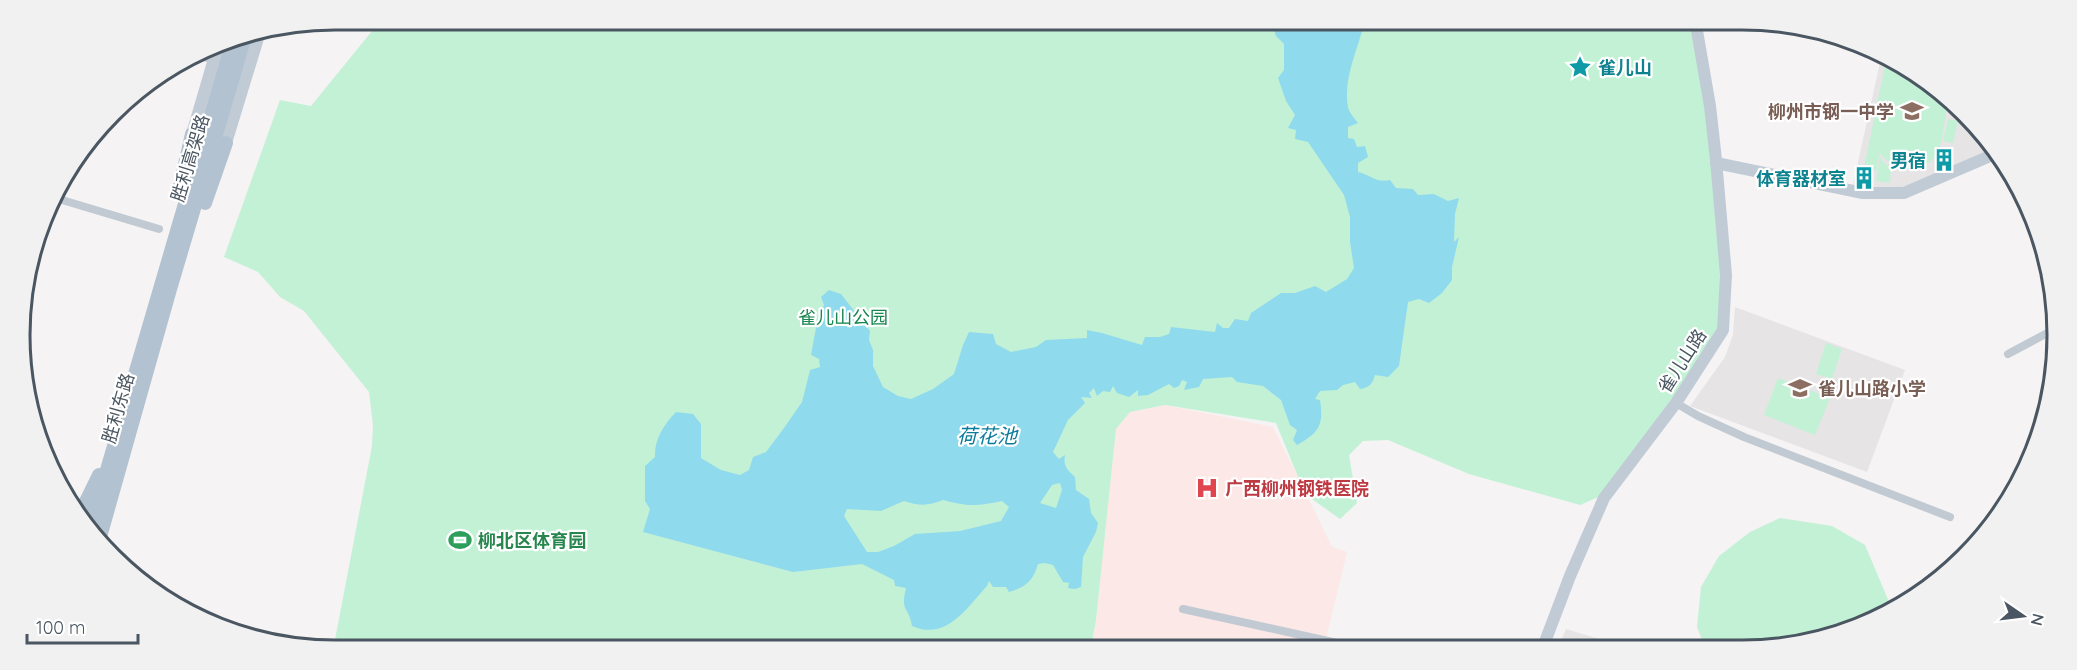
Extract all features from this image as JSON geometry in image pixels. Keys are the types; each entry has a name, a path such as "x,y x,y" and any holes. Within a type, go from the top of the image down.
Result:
{"main road":[{"name":"胜利高架路","path":"165,288 243,44"},
{"name":"胜利高架路","path":"165,288 231,48"},
{"path":"136,390 135,351 164,229 192,134"},
{"path":"136,390 163,338 226,143"},
{"name":"胜利东路","path":"99,528 165,288"},
{"name":"胜利东路","path":"99,527 121,421 136,390"},
{"path":"88,514 121,421"},
{"path":"83,507 103,468"}],"street":[{"name":"雀儿山路","path":"1546,640 1570,576 1604,498 1676,403 1723,330 1726,275 1710,106 1697,30"},
{"path":"226,143 257,40"},
{"path":"192,134 216,54"},
{"path":"207,58 214,60"},
{"path":"1716,163 1863,193 1904,193 1989,156"},
{"path":"61,200 164,229"},
{"path":"2008,354 2047,333"},
{"path":"1676,403 1698,416 1744,436 1950,517"},
{"path":"1184,609 1324,640"}],"shaded area":[{"name":"柳州市钢一中学","path":"1880,63 1928,93 1958,119 1987,154 1898,189 1853,185"},
{"name":"雀儿山路小学","path":"1735,307 1905,370 1867,472 1690,406 1725,357 1733,335"},
{"name":"广西柳州钢铁医院","path":"1165,405 1273,427 1332,547 1347,552 1326,640 1092,640 1116,429 1130,412"},
{"path":"1566,629 1603,640 1561,640"}],"green space":[{"name":"雀儿山公园","path":"373,30 1695,30 1712,159 1715,216 1722,275 1720,331 1674,401 1603,495 1580,505 1469,474 1388,440 1363,441 1349,455 1357,503 1340,519 1305,494 1276,423 1165,405 1130,412 1116,429 1092,640 335,640 372,446 373,425 369,392 304,311 280,297 258,272 224,257 280,100 311,106"},
{"path":"1885,65 1928,93 1947,109 1942,140 1933,158 1919,168 1910,169 1894,165 1880,153 1876,171 1864,168"},
{"path":"1948,119 1958,121 1953,143 1943,141"},
{"path":"1880,157 1891,167 1890,183 1876,181"},
{"path":"1826,343 1842,349 1832,379 1816,374"},
{"path":"1778,378 1830,398 1815,435 1764,415"},
{"path":"1780,518 1832,526 1865,545 1889,602 1840,624 1802,634 1762,639 1702,640 1697,627 1701,587 1719,556 1750,532"}],"water":[{"name":"荷花池","path":"1274,30 1362,30 1347,87 1349,109 1358,123 1348,127 1348,138 1354,139 1357,147 1365,146 1368,157 1358,163 1358,172 1377,180 1390,180 1396,188 1413,189 1418,195 1434,194 1448,201 1459,198 1455,214 1454,242 1459,237 1452,267 1452,280 1442,293 1429,303 1419,299 1408,302 1399,366 1388,377 1375,375 1366,388 1360,389 1355,382 1343,385 1337,390 1320,391 1315,399 1320,400 1321,409 1318,427 1315,432 1297,445 1293,440 1297,430 1290,425 1281,400 1263,386 1237,382 1232,377 1203,379 1199,387 1184,390 1187,382 1182,380 1179,386 1174,388 1169,384 1148,395 1138,396 1138,390 1129,397 1117,393 1113,386 1110,392 1103,391 1097,396 1094,388 1089,393 1092,398 1081,397 1085,403 1068,420 1053,452 1059,459 1065,455 1066,467 1075,477 1076,490 1089,499 1091,513 1098,523 1096,532 1083,557 1081,587 1068,588 1069,583 1063,582 1053,565 1038,564 1031,579 1015,590 1009,592 1006,587 993,587 989,581 963,613 945,626 935,629 924,630 912,626 904,606 906,588 895,586 894,580 862,564 793,572 643,532 650,509 645,501 645,466 655,457 656,444 661,433 676,412 693,414 701,424 701,458 721,470 740,475 749,470 753,457 766,452 802,402 810,370 820,367 819,359 811,355 818,317 824,305 821,297 829,290 841,294 870,331 873,366 883,387 898,396 911,399 933,389 954,374 969,332 993,334 996,344 1011,352 1036,347 1046,340 1087,338 1087,330 1142,345 1145,337 1160,337 1169,334 1171,327 1215,332 1217,323 1223,328 1229,328 1235,319 1248,321 1251,313 1281,293 1295,293 1315,286 1326,292 1347,279 1354,268 1350,242 1350,217 1344,195 1308,142 1295,139 1296,130 1288,128 1295,115 1286,101 1278,78 1284,70 1284,44 1276,36","holes":["1060,483 1062,490 1056,508 1040,503 1052,485","943,500 972,505 1002,501 1009,507 1001,521 960,531 915,534 878,552 867,552 844,516 847,509 881,511 904,501 924,505"]}],"place":[{"name":"雀儿山","path":"1580,67"},
{"name":"柳州市钢一中学","path":"1912,111"},
{"name":"男宿","path":"1944,160"},
{"name":"体育器材室","path":"1864,178"},
{"name":"雀儿山路小学","path":"1800,388"},
{"name":"广西柳州钢铁医院","path":"1207,488"},
{"name":"柳北区体育园","path":"460,540"}]}
